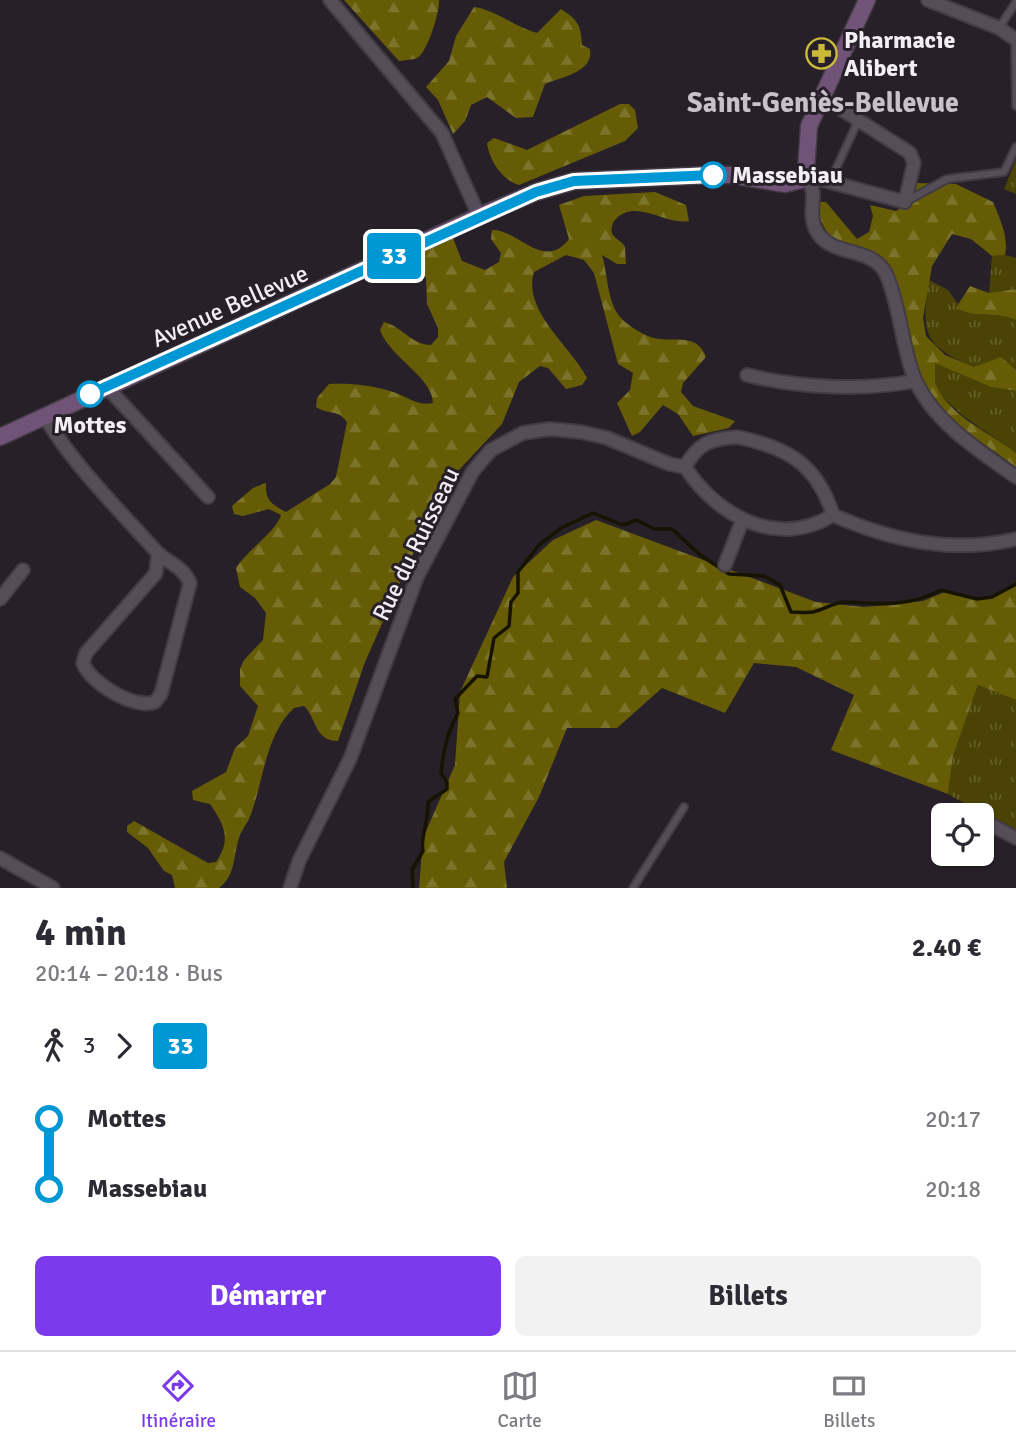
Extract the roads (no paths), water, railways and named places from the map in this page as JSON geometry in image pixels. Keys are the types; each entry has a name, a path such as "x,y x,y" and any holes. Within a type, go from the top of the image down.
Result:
{"main road":[{"path":"804,175 809,127 867,0"},
{"name":"Avenue Bellevue","path":"0,437 106,386 536,192 574,181 731,175 785,184 804,175"}],"street":[{"path":"330,0 442,133 479,216"},
{"path":"928,0 999,28 1015,39"},
{"path":"804,175 905,202 914,163 910,153 822,97"},
{"path":"804,175 813,192 812,215 819,236 831,246 872,258 885,272 904,328 915,380 927,401 957,432 1016,477"},
{"path":"747,375 786,384 893,385 915,380"},
{"path":"106,386 208,497"},
{"path":"44,415 60,441 158,553 185,572 190,592 161,694 155,702 137,705 93,679 83,663 86,653 156,573 158,553"},
{"name":"Rue du Ruisseau","path":"290,888 299,861 351,759 417,577 473,471 491,450 523,433 550,429 607,438 668,464 685,467"},
{"path":"833,515 815,526 794,528 742,521 709,498 685,467 701,444 713,439 737,437 760,442 783,451 814,474 825,489 833,515 870,531 939,546 1016,539"},
{"path":"724,565 742,521"},
{"path":"0,599 23,570"},
{"path":"994,826 1016,838"},
{"path":"0,858 53,888"}],"lane":[{"path":"999,28 1016,2"},
{"path":"1015,39 1016,106"},
{"path":"830,182 859,119"},
{"path":"905,202 947,179 1004,172 1016,147"},
{"path":"632,888 684,807"}],"waterway":[{"path":"413,888 412,870 423,851 428,802 447,789 447,782 441,773 446,742 458,713 455,699 477,676 487,677 494,638 509,626 511,602 518,593 518,572 539,545 561,528 593,513 623,525 637,520 654,529 672,529 699,554 729,574 764,576 780,585 791,612 813,612 841,602 906,602 941,590 977,599 992,597 1016,584"}],"place":[{"name":"Pharmacie Alibert","path":"821,54"},
{"name":"Massebiau","path":"713,175"},
{"name":"Mottes","path":"90,394"}],"district":[{"name":"Saint-Geniès-Bellevue","path":"823,103"}]}
